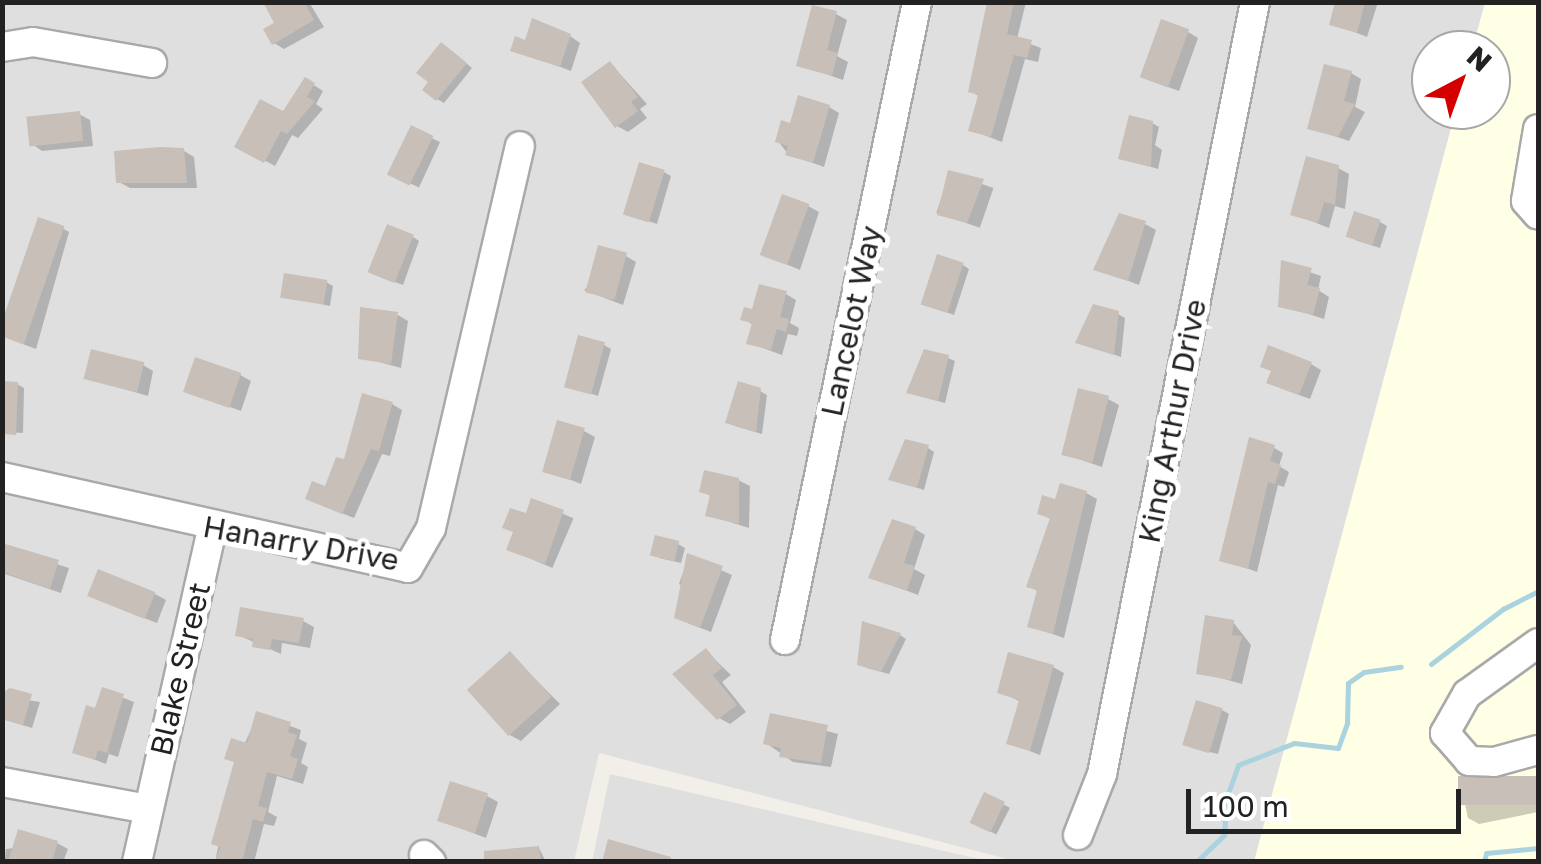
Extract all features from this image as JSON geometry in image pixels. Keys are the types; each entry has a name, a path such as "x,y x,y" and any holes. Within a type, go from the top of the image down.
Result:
{"street":[{"name":"Lancelot Way","path":"785,640 917,2"},
{"name":"King Arthur Drive","path":"1078,836 1102,774 1255,2"},
{"path":"2,47 68,46 152,63"},
{"path":"1538,129 1526,202 1538,214"},
{"name":"Hanarry Drive","path":"2,477 212,528 408,568 431,528 520,146"},
{"name":"Blake Street","path":"136,862 212,528"},
{"path":"1538,643 1467,694 1445,733 1469,761 1494,762 1538,750"},
{"path":"2,782 148,809"}],"shaded area":[{"path":"2,3 1485,3 1478,30 1411,30 1411,130 1451,130 1254,861 1015,861 599,753 574,861 3,861"},
{"path":"1485,3 1538,3 1538,861 1254,862 1451,130 1511,130 1511,30 1478,30"},
{"path":"610,774 988,861 592,862"}],"building":[{"path":"263,2 304,2 314,20 272,45 263,29 274,23"},
{"path":"987,2 1014,2 1007,34 1032,40 1027,58 1014,55 991,137 968,131 978,95 968,92"},
{"path":"1335,2 1365,2 1357,33 1329,25"},
{"path":"812,5 837,11 827,50 838,53 832,76 796,66"},
{"path":"532,18 571,34 560,67 510,51 515,36 525,40"},
{"path":"1161,19 1189,29 1168,88 1140,77"},
{"path":"441,42 467,63 436,101 422,90 428,82 416,73"},
{"path":"610,61 638,97 631,102 638,111 615,128 581,82"},
{"path":"1324,64 1352,71 1344,101 1355,104 1338,137 1307,129"},
{"path":"305,77 315,83 307,97 315,101 287,134 281,131 264,163 234,147 260,99 283,111"},
{"path":"798,95 830,105 813,163 785,155 788,146 775,142 781,120 790,123"},
{"path":"80,111 83,141 29,146 26,117"},
{"path":"1129,115 1153,121 1151,167 1118,159"},
{"path":"411,125 433,136 409,185 387,174"},
{"path":"184,148 187,183 116,183 114,151"},
{"path":"1306,156 1339,165 1335,205 1324,202 1318,223 1290,215"},
{"path":"639,162 665,170 649,222 623,215"},
{"path":"948,170 984,179 967,223 937,215"},
{"path":"782,194 809,204 787,265 760,255"},
{"path":"1354,211 1381,220 1372,245 1346,237"},
{"path":"1119,213 1146,221 1128,281 1093,270"},
{"path":"38,217 64,226 24,344 2,337 2,322"},
{"path":"387,224 414,235 394,283 368,272"},
{"path":"598,245 627,253 614,300 585,292"},
{"path":"937,254 964,263 947,313 921,304"},
{"path":"1281,260 1312,268 1307,285 1320,288 1313,315 1278,307"},
{"path":"284,273 327,280 324,305 280,298"},
{"path":"759,284 787,291 780,317 789,319 786,332 777,329 771,350 746,344 752,323 740,320 744,307 752,309"},
{"path":"1093,304 1119,311 1114,355 1075,343"},
{"path":"360,307 398,312 391,364 358,359"},
{"path":"578,335 605,342 591,394 564,387"},
{"path":"1268,345 1312,362 1299,395 1266,383 1271,371 1260,367"},
{"path":"91,349 144,362 137,392 84,379"},
{"path":"924,349 949,355 938,401 906,393"},
{"path":"195,357 241,373 229,408 183,392"},
{"path":"2,381 18,382 16,435 2,434"},
{"path":"738,381 761,388 756,432 725,423"},
{"path":"1078,388 1109,396 1092,463 1061,455"},
{"path":"362,393 393,402 379,451 371,449 342,514 305,499 312,481 325,486 336,457 344,459"},
{"path":"557,420 585,428 570,480 542,472"},
{"path":"1249,437 1275,445 1270,461 1281,465 1275,484 1268,482 1248,569 1219,561"},
{"path":"905,439 929,445 917,488 888,480"},
{"path":"704,470 739,478 739,524 705,516 710,495 699,492"},
{"path":"1060,483 1087,491 1053,634 1027,627 1037,590 1026,587 1050,518 1037,514 1042,495 1055,499"},
{"path":"531,498 564,510 545,564 506,550 513,532 502,528 510,508 526,513"},
{"path":"892,519 916,527 904,563 915,566 907,591 868,578"},
{"path":"655,535 679,541 674,561 650,555"},
{"path":"2,543 59,560 50,589 2,572"},
{"path":"687,553 723,566 700,628 674,618"},
{"path":"98,569 155,592 145,619 87,596"},
{"path":"240,607 304,618 299,643 272,639 270,650 252,647 253,639 235,636"},
{"path":"1205,615 1234,620 1232,635 1242,636 1231,680 1196,674"},
{"path":"862,621 901,633 881,672 857,665"},
{"path":"706,648 722,668 713,675 737,705 717,720 672,674"},
{"path":"510,651 551,697 508,736 467,690"},
{"path":"1008,652 1054,665 1030,751 1006,744 1019,700 997,693"},
{"path":"102,687 124,694 107,753 98,750 95,760 72,753 86,705 95,708"},
{"path":"10,688 32,694 23,725 2,719 2,693"},
{"path":"1196,700 1223,708 1209,753 1182,745"},
{"path":"256,711 291,722 288,732 297,735 290,756 298,759 292,779 267,772 258,806 267,808 263,822 253,819 242,862 215,862 220,847 211,844 234,762 224,759 231,738 247,743"},
{"path":"770,713 828,725 821,763 779,757 781,748 763,744"},
{"path":"1458,776 1538,776 1538,805 1458,805"},
{"path":"450,781 488,793 475,833 437,821"},
{"path":"984,792 1005,802 990,833 970,823"},
{"path":"18,829 58,841 52,862 8,862"},
{"path":"608,839 671,857 671,862 602,862"},
{"path":"539,846 541,862 484,862 484,851"}],"waterway":[{"path":"1431,664 1503,609 1538,591"},
{"path":"1196,862 1224,835 1227,796 1238,765 1294,743 1338,748 1347,723 1348,683 1364,672 1401,667"},
{"path":"1484,862 1486,853 1538,848"}]}
